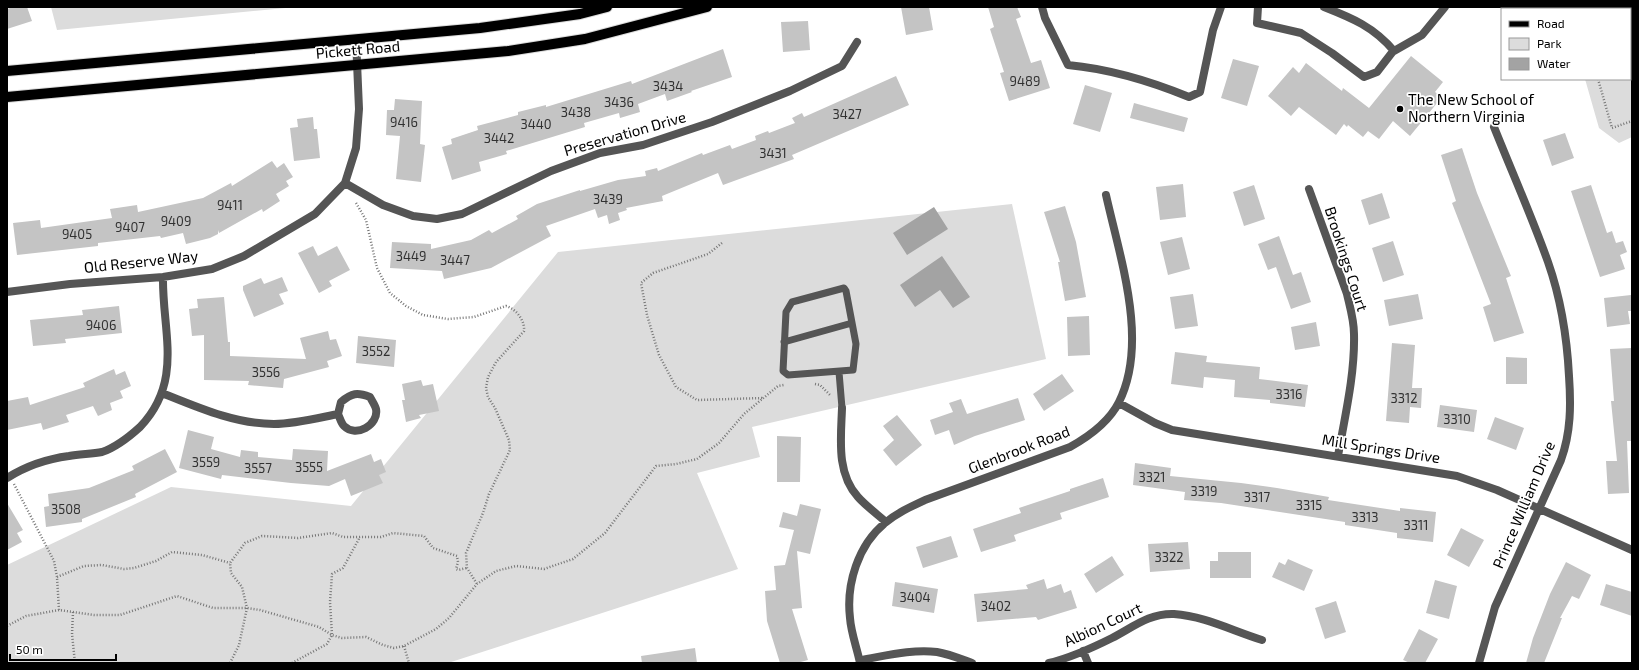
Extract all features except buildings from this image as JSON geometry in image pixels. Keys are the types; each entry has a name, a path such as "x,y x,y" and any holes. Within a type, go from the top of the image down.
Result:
{"main road":[{"name":"Pickett Road","path":"7,71 480,28 580,14 607,7"},
{"name":"Pickett Road","path":"7,97 358,66 508,51 586,39 707,7"}],"street":[{"path":"1042,7 1045,18 1068,65 1098,68 1160,85 1189,97 1200,92 1213,30 1221,7"},
{"path":"1258,7 1258,23 1301,33 1364,77 1377,72 1394,50 1422,35 1445,7"},
{"path":"1324,7 1352,18 1383,38 1394,50"},
{"name":"Old Reserve Way","path":"7,292 70,284 163,277 212,269 244,256 315,214 345,183 356,148 359,109 356,39"},
{"name":"Preservation Drive","path":"345,183 383,205 413,216 437,219 462,214 550,171 600,153 643,145 706,125 790,91 842,66 857,42"},
{"name":"Prince William Drive","path":"1479,663 1495,607 1562,460 1568,435 1571,397 1568,348 1560,306 1548,263 1494,127"},
{"name":"Brookings Court","path":"1309,190 1346,294 1351,310 1354,333 1352,370 1338,456"},
{"name":"Glenbrook Road","path":"860,661 850,618 849,601 851,584 857,562 880,527 902,510 925,500 1070,448 1087,437 1107,418 1118,403 1128,376 1132,355 1132,342 1127,288 1106,195"},
{"path":"8,477 28,466 52,458 102,452 117,445 130,436 150,416 162,393 168,365 168,342 162,297 163,277"},
{"path":"162,393 208,411 242,420 274,424 338,414"},
{"path":"361,393 370,397 376,409 374,421 365,429 354,431 344,426 338,414 341,402 350,395 361,393"},
{"name":"Mill Springs Drive","path":"1118,403 1155,423 1172,430 1457,476 1497,490 1540,508 1632,550"},
{"path":"842,408 842,465 846,479 858,497 886,522"},
{"name":"Albion Court","path":"1049,663 1114,638 1144,620 1158,615 1172,614 1189,616 1262,640"},
{"path":"860,661 908,652 927,651 949,655 972,663"},
{"path":"1083,651 1088,663"}],"lane":[{"path":"844,288 846,290 852,323 856,344 853,370 788,375 783,371 786,312 792,302 844,288"},
{"path":"784,342 852,323"},
{"path":"839,372 842,408"}],"path":[{"path":"1598,80 1612,128 1632,121"},
{"path":"356,201 366,220 377,268 390,294 406,306 423,315 448,319 474,317 506,306 518,314 523,323 524,331 496,362 488,377 486,388 509,440 510,450 489,494 483,513 466,553 467,568 477,584"},
{"path":"722,243 708,254 653,273 641,283 659,355 676,387 697,400 765,398"},
{"path":"809,383 820,385 842,408"},
{"path":"7,626 26,616 59,610 94,615 120,615 177,596 213,608 247,608 319,627 332,635 342,638 366,637 383,645 394,648 404,646 436,629 449,618 477,584 496,571 516,566 544,569 573,559 605,533 656,466 676,464 697,459 719,443 744,414 778,386 791,384"},
{"path":"8,477 53,558 57,577 59,610"},
{"path":"230,663 239,645 247,608 242,587 231,573 230,563 245,543 262,536 298,538 332,533 343,537 381,537 394,533 424,536 433,548 457,556 458,562 456,568 458,570 467,568"},
{"path":"292,663 327,644 332,635 330,602 332,574 343,568 360,537"},
{"path":"57,577 84,566 102,566 124,569 134,568 156,561 172,552 202,555 230,563"},
{"path":"73,612 72,634 75,663"},
{"path":"404,646 409,663"}],"green space":[{"path":"51,7 296,7 57,30"},
{"path":"1632,7 1632,137 1619,143 1599,128 1585,80 1631,80 1631,8 1564,8"},
{"path":"1012,204 1046,359 752,427 760,457 697,473 738,569 448,663 7,663 7,565 171,487 351,506 558,252"}],"water":[{"path":"934,207 948,229 907,255 893,233"},
{"path":"942,256 970,297 953,308 940,290 915,307 900,285"}],"place":[{"name":"The New School of Northern Virginia","path":"1400,109"}]}
